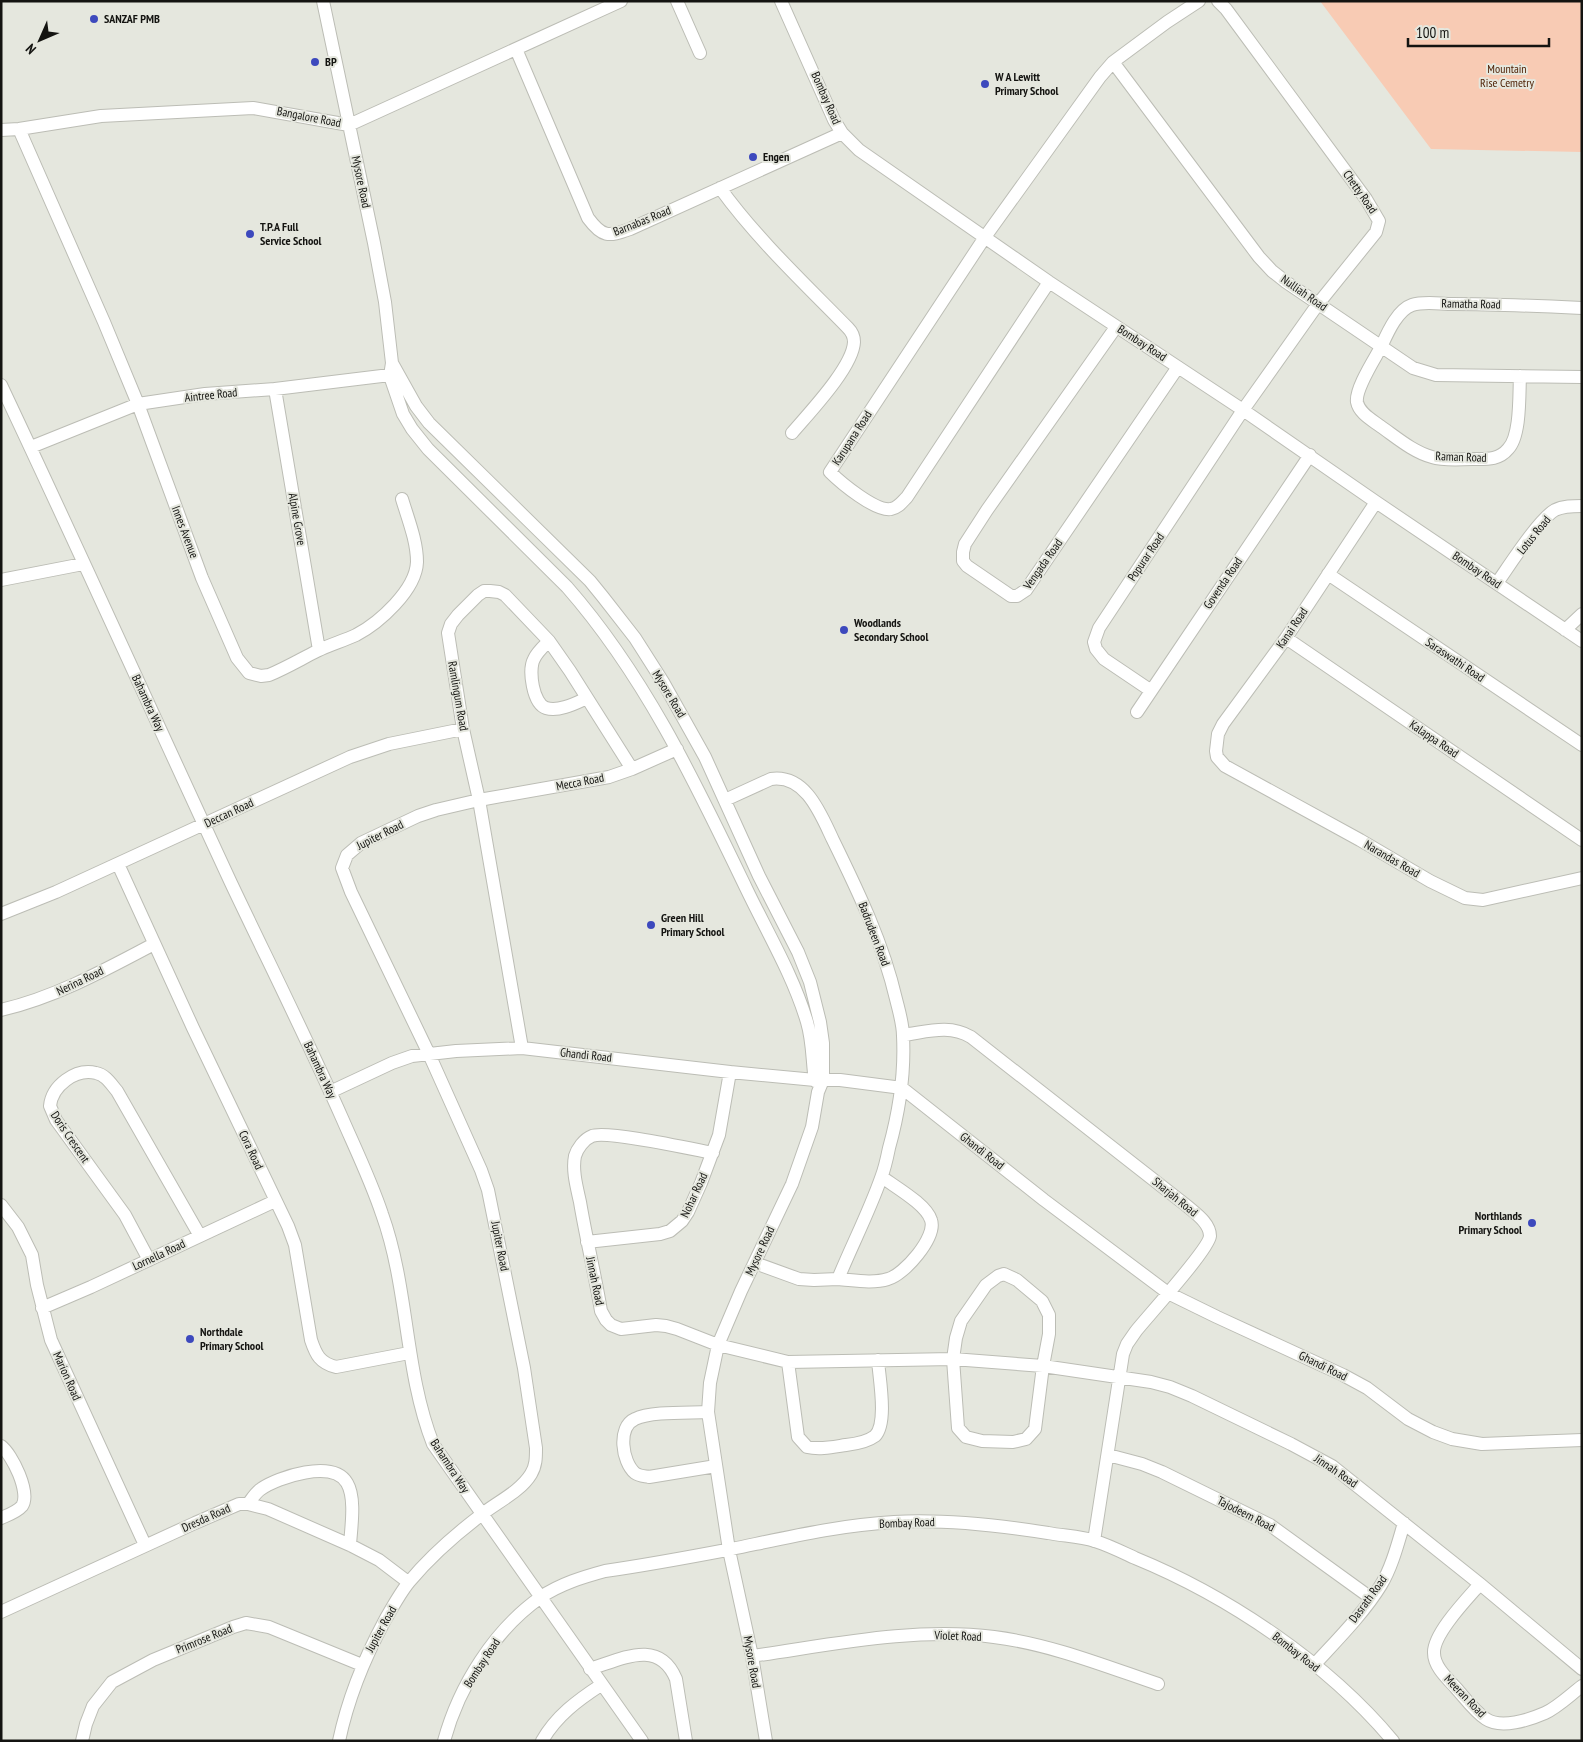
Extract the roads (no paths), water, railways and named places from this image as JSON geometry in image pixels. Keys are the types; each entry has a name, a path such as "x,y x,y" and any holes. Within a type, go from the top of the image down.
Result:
{"street":[{"name":"Mysore Road","path":"323,1 376,253 385,302 397,398 412,429 428,449 567,586 587,610 636,678 677,749 798,996 811,1040 819,1084"},
{"name":"Bangalore Road","path":"1,130 19,129 101,116 254,108 349,125 621,1"},
{"path":"677,1 700,53"},
{"name":"Bombay Road","path":"781,1 834,120 842,133 865,155 1049,282 1310,455 1376,502 1582,641"},
{"path":"985,237 1084,97 1113,62 1199,1"},
{"name":"Chetty Road","path":"1218,1 1226,8 1360,191 1379,220 1379,226 1371,239 1318,304 1243,410"},
{"name":"Barnabas Road","path":"516,49 588,218 596,228 607,235 622,232 842,133"},
{"name":"Nulliah Road","path":"1113,62 1259,257 1272,271 1318,304 1414,368 1436,375 1582,378"},
{"name":"Innes Avenue","path":"19,129 138,404 202,578 237,658 249,673 261,676 284,668 319,650 356,635 392,606 410,586 417,563 416,546 402,499"},
{"path":"720,188 761,237 854,336 854,347 843,369 792,433"},
{"name":"Karupana Road","path":"985,237 830,472 869,502 884,509 894,508 907,497 1049,282"},
{"name":"Ramatha Road","path":"1382,345 1404,310 1414,304 1482,304 1582,308"},
{"name":"Vengada Road","path":"1116,327 992,502 965,544 963,561 999,590 1011,596 1021,594 1026,590 1178,367"},
{"name":"Raman Road","path":"1382,345 1358,390 1356,399 1358,406 1369,417 1401,441 1432,457 1443,459 1494,459 1509,449 1516,432 1520,376"},
{"name":"Mysore Road","path":"394,371 429,424 590,581 635,638 679,709 705,757 759,876 798,952 810,982 823,1042 812,1127 792,1184 718,1345 710,1383 708,1412 729,1550 752,1656 766,1741"},
{"name":"Aintree Road","path":"30,447 138,404 205,394 275,389 394,371"},
{"name":"Bahambra Way","path":"1,385 370,1181 390,1239 397,1268 420,1404 433,1444 642,1741"},
{"name":"Alpine Grove","path":"275,389 319,650"},
{"name":"Popurar Road","path":"1150,690 1104,659 1096,649 1095,637 1099,628 1243,410"},
{"name":"Govenda Road","path":"1136,712 1310,455"},
{"name":"Kanai Road","path":"1217,757 1216,743 1223,724 1286,638 1376,502"},
{"name":"Lotus Road","path":"1497,583 1549,515 1555,510 1562,508 1582,506"},
{"path":"1,580 83,564"},
{"name":"Saraswathi Road","path":"1328,574 1582,745"},
{"name":"Ramlingum Road","path":"522,1048 479,800 463,729 448,633 451,624 471,601 484,591 499,592 518,608 549,641 632,769"},
{"path":"1565,630 1582,614"},
{"name":"Kalappa Road","path":"1286,638 1582,840"},
{"path":"549,641 533,660 531,668 531,678 540,704 545,708 556,708 568,706 587,698"},
{"name":"Deccan Road","path":"1,914 118,864 330,766 369,750 463,729"},
{"name":"Mecca Road","path":"479,800 609,777 677,749"},
{"name":"Narandas Road","path":"1217,757 1225,766 1430,881 1465,898 1483,900 1582,878"},
{"name":"Badrudeen Road","path":"725,800 771,778 785,778 811,798 867,913 892,984 903,1035 902,1088 882,1177 838,1279"},
{"name":"Jupiter Road","path":"339,1741 344,1719 362,1665 390,1611 408,1582 455,1535 517,1489 532,1474 536,1461 536,1448 522,1359 488,1190 478,1162 430,1054 351,892 342,868 347,854 352,849 398,825 436,810 479,800"},
{"name":"Cora Road","path":"118,864 288,1226 295,1245 311,1340 315,1353 327,1365 336,1367 410,1353"},
{"name":"Nerina Road","path":"1,1010 35,1001 70,988 154,944"},
{"name":"Sharjah Road","path":"903,1035 954,1029 972,1037 1198,1215 1209,1230 1210,1237 1208,1243 1198,1258 1127,1344 1123,1354 1094,1541"},
{"name":"Ghandi Road","path":"330,1092 392,1063 412,1056 522,1048 819,1084 840,1080 902,1088 1044,1200 1168,1292 1217,1317 1343,1375 1367,1388 1408,1419 1433,1432 1452,1439 1482,1444 1582,1440"},
{"name":"Nohar Road","path":"587,1242 660,1234 676,1227 688,1212 713,1153 724,1116 730,1072"},
{"name":"Doris Crescent","path":"149,1260 125,1214 56,1120 50,1106 54,1093 67,1079 82,1074 96,1073 104,1076 110,1082 200,1236"},
{"name":"Jinnah Road","path":"713,1153 598,1135 586,1140 578,1149 574,1168 587,1242 601,1311 611,1325 621,1329 666,1326 718,1345 788,1362 953,1359 1043,1366 1150,1382 1170,1387 1291,1444 1332,1466 1480,1584 1582,1669"},
{"path":"755,1263 799,1278 814,1280 879,1281 895,1276 904,1270 928,1241 932,1226 928,1214 922,1207 882,1177"},
{"name":"Lornella Road","path":"42,1308 275,1201"},
{"name":"Marion Road","path":"1,1205 18,1227 32,1254 42,1308 51,1340 146,1546"},
{"path":"1004,1274 1016,1280 1042,1301 1050,1324 1037,1420 1031,1435 1026,1439 1013,1442 982,1441 966,1437 958,1428 953,1359 957,1328 986,1286 998,1276 1004,1274"},
{"path":"788,1362 798,1437 802,1444 807,1447 824,1448 865,1441 877,1433 881,1426 882,1416 878,1360"},
{"path":"708,1412 659,1414 635,1419 629,1423 623,1438 626,1458 635,1473 641,1476 649,1477 716,1466"},
{"path":"1,1446 10,1454 25,1497 22,1506 18,1510 1,1518"},
{"name":"Tajodeem Road","path":"1108,1455 1142,1464 1162,1472 1270,1525 1371,1598"},
{"path":"248,1504 261,1489 291,1475 307,1472 335,1474 346,1481 350,1488 352,1522 350,1545"},
{"name":"Dresda Road","path":"1,1612 233,1506 248,1504 268,1509 350,1545 379,1560 408,1582"},
{"name":"Bombay Road","path":"444,1741 458,1702 481,1660 504,1630 541,1597 577,1579 605,1571 848,1527 894,1522 964,1522 1017,1528 1094,1541 1191,1583 1233,1607 1314,1666 1352,1698 1392,1741"},
{"name":"Dasrath Road","path":"1314,1666 1371,1598 1385,1577 1404,1523"},
{"name":"Meeran Road","path":"1480,1584 1442,1631 1433,1653 1435,1661 1442,1672 1477,1711 1486,1719 1496,1723 1507,1723 1529,1718 1545,1713 1582,1686"},
{"name":"Primrose Road","path":"82,1741 93,1706 112,1682 153,1660 246,1623 269,1627 362,1665"},
{"name":"Violet Road","path":"752,1656 911,1636 964,1635 994,1637 1056,1650 1158,1684"},
{"path":"590,1669 642,1654 651,1654 664,1660 676,1679 686,1741"},
{"path":"542,1741 549,1728 569,1707 601,1684"}],"place":[{"name":"SANZAF PMB","path":"94,19"},
{"name":"BP","path":"315,62"},
{"name":"W A Lewitt Primary School","path":"985,84"},
{"name":"Engen","path":"753,157"},
{"name":"T.P.A Full Service School","path":"250,234"},
{"name":"Woodlands Secondary School","path":"844,630"},
{"name":"Green Hill Primary School","path":"651,925"},
{"name":"Northlands Primary School","path":"1532,1223"},
{"name":"Northdale Primary School","path":"190,1339"}],"park label":[{"name":"Mountain Rise Cemetry","path":"1507,76"}]}
